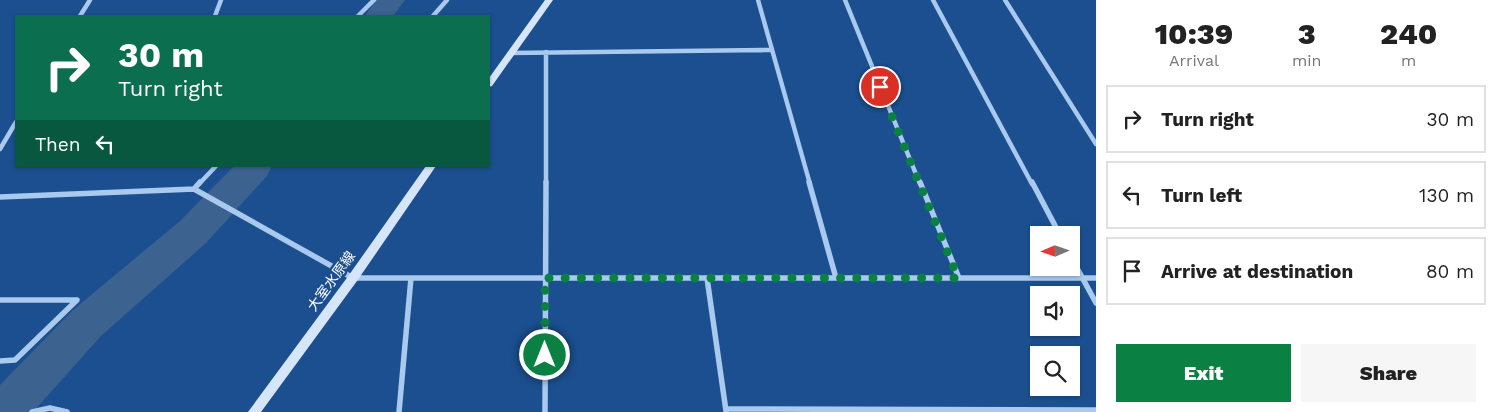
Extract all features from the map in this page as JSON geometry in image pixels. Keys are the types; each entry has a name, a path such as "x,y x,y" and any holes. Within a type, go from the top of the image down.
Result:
{"main road":[{"path":"490,80 549,0"},
{"name":"大室水原線","path":"254,412 353,278 430,167"}],"street":[{"path":"81,15 90,0"},
{"path":"215,15 221,0"},
{"path":"359,15 374,0"},
{"path":"434,15 447,0"},
{"path":"758,0 836,278"},
{"path":"845,0 958,278"},
{"path":"934,0 1055,226"},
{"path":"1005,0 1096,144"},
{"path":"511,52 772,50"},
{"path":"545,412 546,52"},
{"path":"0,148 15,124"},
{"path":"194,189 215,167"},
{"path":"0,197 194,189 353,278 1096,278"},
{"path":"1080,274 1096,303"},
{"path":"399,412 412,278"},
{"path":"706,278 726,410 1096,410"},
{"path":"0,300 77,300 15,360 0,360"},
{"path":"32,412 39,409 57,408 67,412"}],"waterway":[{"path":"380,15 391,0"},
{"path":"4,412 87,323 193,232 254,167"}],"route":[{"path":"545,355 545,278 958,278 880,87"}]}
